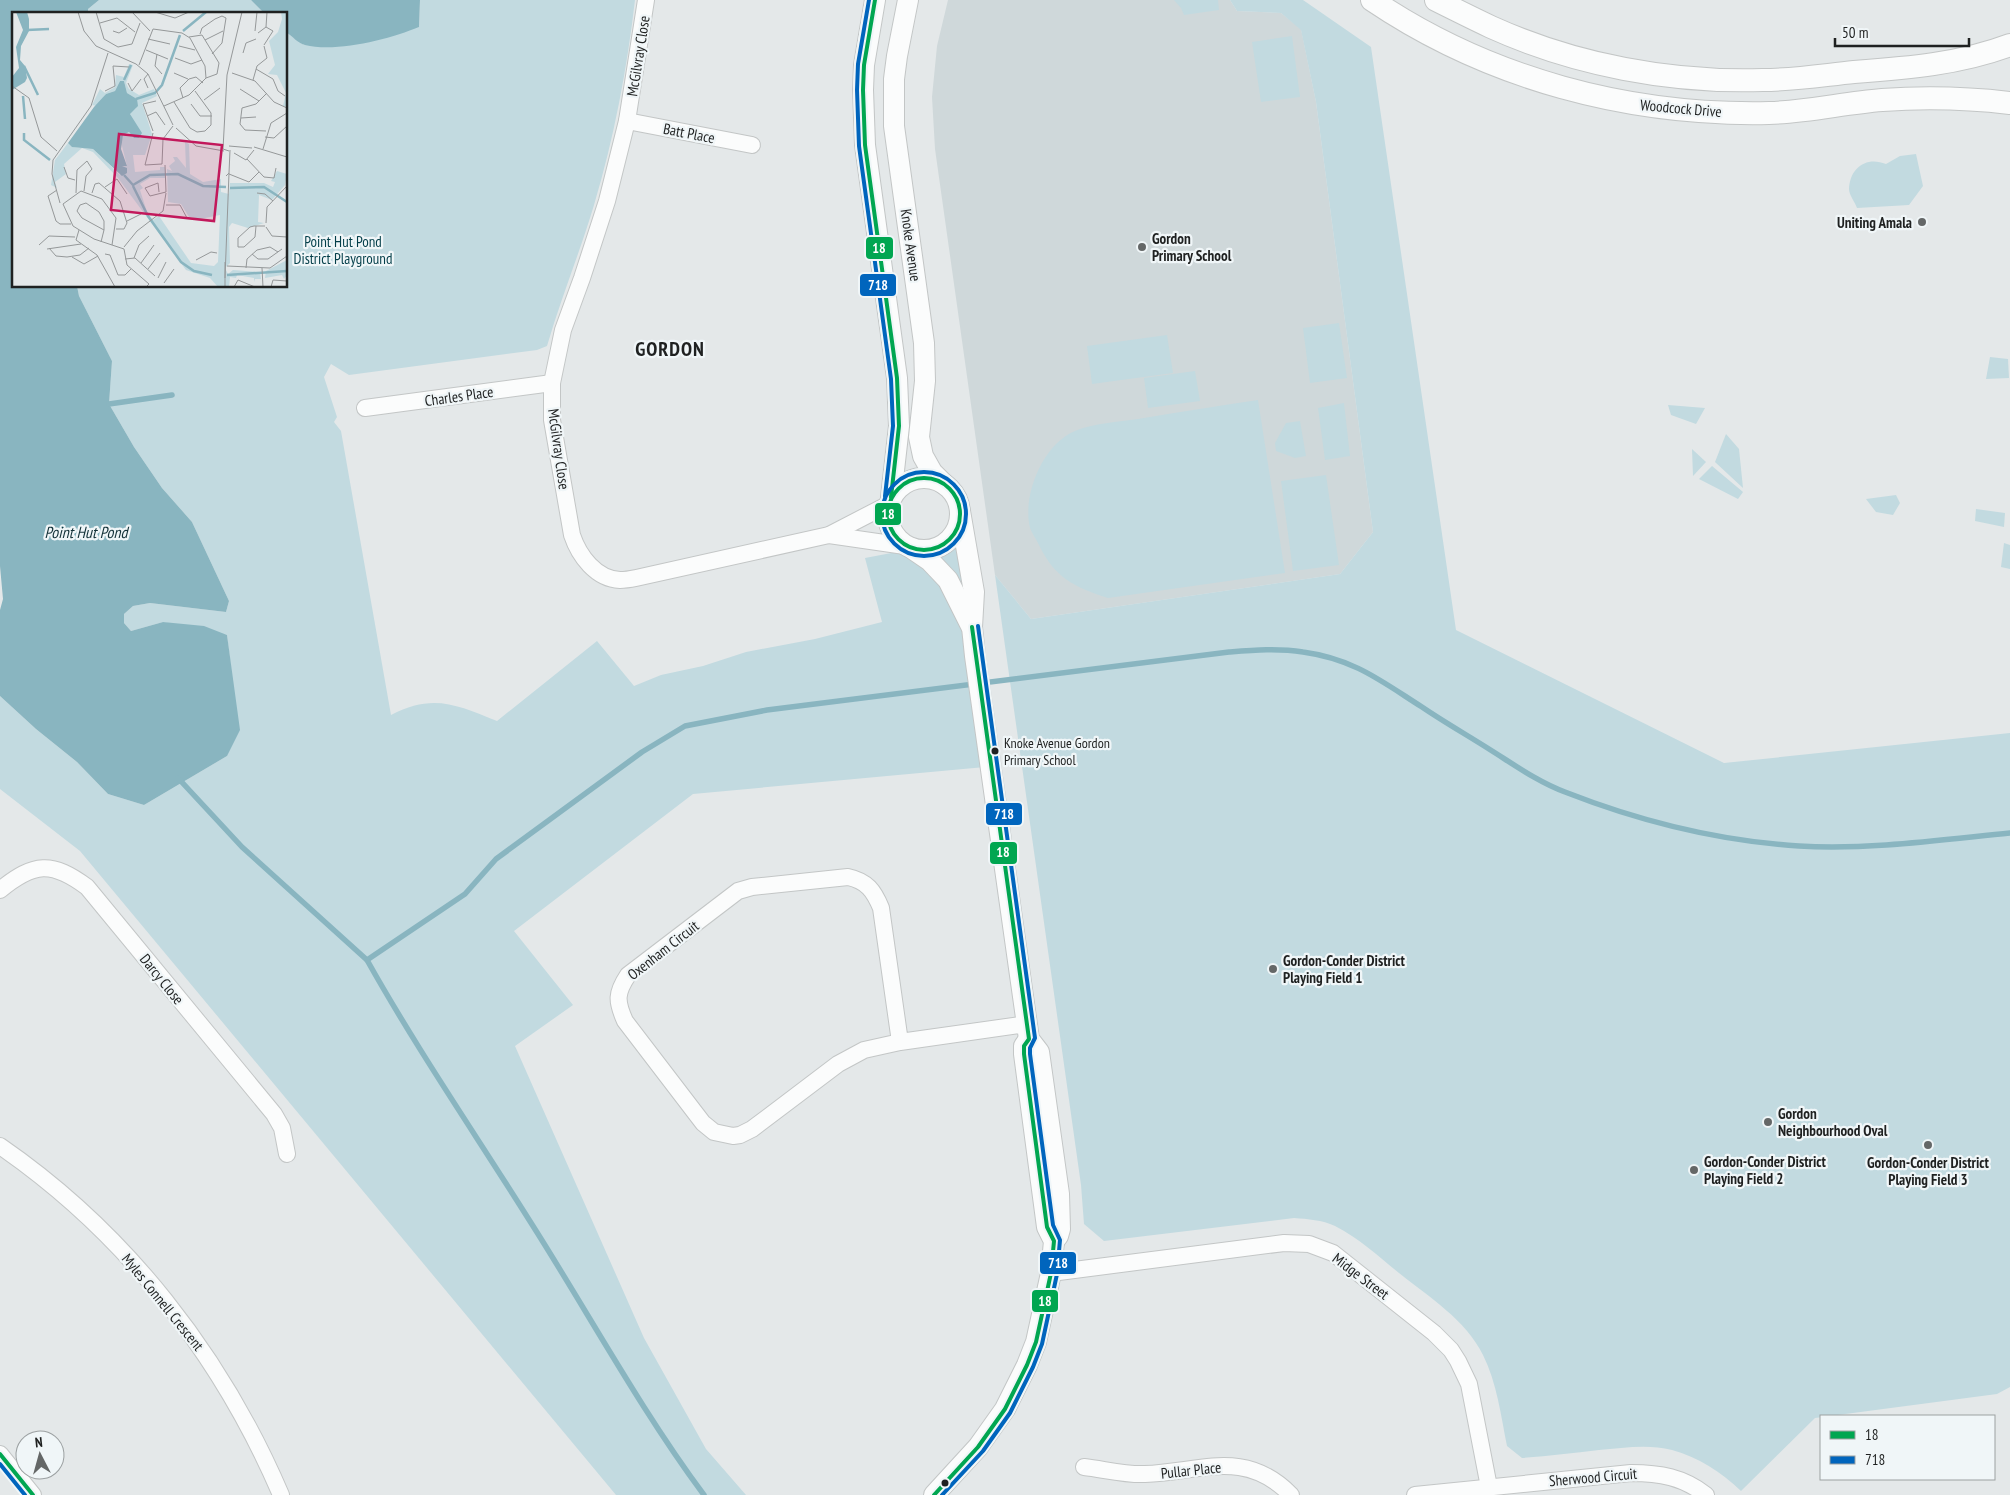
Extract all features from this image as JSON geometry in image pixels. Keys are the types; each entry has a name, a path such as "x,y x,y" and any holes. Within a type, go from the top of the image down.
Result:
{"main road":[{"name":"Woodcock Drive","path":"1436,0 1492,28 1559,52 1627,70 1695,79 1764,80 1910,68 1944,63 1993,52 2010,45"},
{"name":"Woodcock Drive","path":"1378,4 1424,32 1525,76 1559,87 1629,104 1700,112 1771,112 1881,100 1945,98 1977,99 2010,104"}],"street":[{"name":"McGilvray Close","path":"646,0 627,121 607,201 563,330 552,383 552,420 572,535 576,545 587,563 602,575 619,580 636,578 829,535 890,501"},
{"path":"875,0 864,65 863,90 865,145 897,378 899,426 887,513 892,532 908,547 930,561 948,580 972,628"},
{"name":"Knoke Avenue","path":"908,0 896,56 894,126 924,343 925,380 919,437 923,456 932,472 944,484"},
{"name":"Batt Place","path":"627,121 752,145"},
{"name":"Charles Place","path":"365,408 552,383"},
{"path":"890,501 899,488 915,480 933,479 944,484 954,496 960,511 974,592 972,628 975,656 1028,1031 1024,1054 1047,1227 1054,1241 1052,1273 1036,1342 1027,1365 1005,1408 978,1447 934,1495"},
{"path":"908,547 923,551 935,549 946,543 954,534 959,523 960,511"},
{"name":"McGilvray Close","path":"829,535 908,547"},
{"name":"Darcy Close","path":"0,890 12,880 30,870 40,868 50,868 70,874 87,887 274,1114 282,1128 287,1154"},
{"name":"Oxenham Circuit","path":"900,1042 881,908 869,886 859,880 848,877 752,887 738,891 628,975 620,987 618,997 619,1007 625,1021 703,1123 714,1132 733,1136 752,1129 838,1064 864,1050 900,1042 1028,1031"},
{"name":"Myles Connell Crescent","path":"0,1146 95,1223 120,1248 167,1302 230,1392 265,1458 281,1495"},
{"name":"Midge Street","path":"1052,1273 1284,1243 1309,1244 1333,1253 1434,1333 1451,1350 1469,1384 1489,1487"},
{"path":"0,1454 33,1495"},
{"name":"Pullar Place","path":"1084,1467 1143,1475 1219,1466 1242,1466 1265,1475 1291,1495"},
{"name":"Sherwood Circuit","path":"1415,1495 1631,1472 1658,1473 1672,1476 1697,1488 1706,1495"}],"shaded area":[{"name":"Gordon Primary School","path":"948,0 1230,0 1237,11 1281,13 1301,29 1316,102 1373,532 1340,574 1031,619 995,575 935,149 932,97 937,46"}],"green space":[{"path":"99,0 251,0 263,12 88,12 88,9"},
{"name":"Point Hut Pond District Playground","path":"420,0 635,0 624,78 608,154 589,223 547,346 537,350 349,375 331,364 324,377 337,417 334,422 341,431 391,715 406,708 432,703 457,706 497,721 597,641 634,686 661,675 703,666 746,652 815,639 882,622 865,558 965,539 996,766 693,794 514,931 573,1005 515,1046 644,1338 706,1449 746,1495 616,1495 80,851 0,789 0,696 36,729 77,762 108,794 144,805 227,756 231,668 227,635 163,622 131,631 124,623 124,614 133,606 150,603 226,612 229,601 192,522 162,488 134,447 109,404 112,361 79,296 77,288 288,288 288,33 304,45 419,27"},
{"path":"1174,0 1218,0 1219,10 1184,15"},
{"path":"1230,0 1303,0 1371,47 1456,630 1724,763 2010,733 2010,1387 1997,1394 1838,1415 1820,1415 1820,1417 1815,1418 1741,1491 1700,1461 1682,1453 1663,1448 1626,1448 1522,1458 1507,1446 1492,1377 1476,1342 1457,1320 1434,1300 1369,1248 1335,1226 1310,1219 1294,1218 1104,1241 1084,1224 1081,1185 995,575 1031,619 1340,574 1373,532 1316,102 1301,30 1281,13 1237,11"},
{"path":"1292,36 1300,97 1261,102 1252,42"},
{"path":"1916,154 1923,186 1909,205 1857,208 1849,189 1850,181 1856,169 1872,161 1886,164 1900,156"},
{"path":"1339,323 1347,378 1310,383 1303,328"},
{"path":"1167,335 1173,373 1092,384 1087,346"},
{"path":"1990,357 2008,359 2009,378 1986,379"},
{"path":"1195,371 1200,401 1148,408 1144,378"},
{"path":"1258,400 1285,573 1108,598 1075,585 1052,566 1030,528 1028,515 1029,501 1032,486 1045,459 1053,447 1064,438 1082,428 1098,424"},
{"path":"1344,403 1350,456 1325,460 1318,408"},
{"path":"1668,405 1705,408 1696,424 1671,415"},
{"path":"1300,421 1306,456 1295,458 1276,451 1275,443 1286,423"},
{"path":"1726,434 1739,449 1743,488 1715,462"},
{"path":"1692,449 1706,462 1693,476"},
{"path":"1712,466 1743,492 1738,499 1699,479"},
{"path":"1326,475 1339,565 1293,571 1281,481"},
{"path":"1896,495 1900,503 1893,515 1876,512 1866,499"},
{"path":"1976,509 2005,513 2004,527 1975,521"},
{"path":"2004,543 2010,545 2010,569 2001,567"}],"water":[{"name":"Point Hut Pond","path":"0,0 99,0 88,9 88,12 12,12 12,288 77,288 79,296 112,361 109,404 134,447 162,488 192,522 229,601 226,612 150,603 133,606 124,614 124,623 131,631 163,622 204,626 227,635 240,730 227,756 144,805 108,794 77,762 36,729 0,696 0,610 3,599 0,566"},
{"path":"251,0 420,0 419,27 363,44 347,46 318,47 305,45 288,34 288,12 263,12"}],"waterway":[{"path":"109,404 172,395"},
{"path":"178,778 242,847 367,960 465,894 496,859 642,752 685,726 767,710 1238,651 1294,651 1321,655 1352,666 1380,680 1516,767 1545,783 1565,792 1650,821 1739,840 1825,847 1904,844 2010,833"},
{"path":"367,960 407,1028 533,1226 637,1396 704,1495"}],"transit line":[{"name":"718","path":"869,0 858,64 857,90 859,146 891,379 893,426 885,496"},
{"name":"18","path":"875,0 864,65 863,90 865,145 897,378 899,426 891,497"},
{"name":"718","path":"924,472 940,475 954,484 963,498 966,514 963,530 954,544 940,553 924,556 908,553 894,544 885,530 882,514 885,498 894,484 908,475 924,472"},
{"name":"18","path":"924,478 944,484 954,494 960,514 954,534 944,544 924,550 904,544 894,534 888,514 894,494 904,484 924,478"},
{"name":"718","path":"942,1495 983,1451 1010,1413 1033,1367 1042,1344 1057,1274 1060,1240 1053,1225 1030,1054 1030,1048 1035,1038 978,626"},
{"name":"18","path":"934,1495 978,1447 1005,1409 1027,1365 1036,1342 1051,1273 1054,1241 1047,1227 1024,1054 1024,1046 1029,1039 972,627"},
{"name":"18","path":"0,1454 33,1495"},
{"name":"718","path":"0,1464 25,1495"}],"place":[{"name":"Uniting Amala","path":"1922,222"},
{"name":"Gordon Primary School","path":"1142,247"},
{"name":"Knoke Avenue Gordon Primary School","path":"995,751"},
{"name":"Gordon-Conder District Playing Field 1","path":"1273,969"},
{"name":"Gordon Neighbourhood Oval","path":"1768,1122"},
{"name":"Gordon-Conder District Playing Field 3","path":"1928,1145"},
{"name":"Gordon-Conder District Playing Field 2","path":"1694,1170"}],"district":[{"name":"GORDON","path":"670,349"}]}
